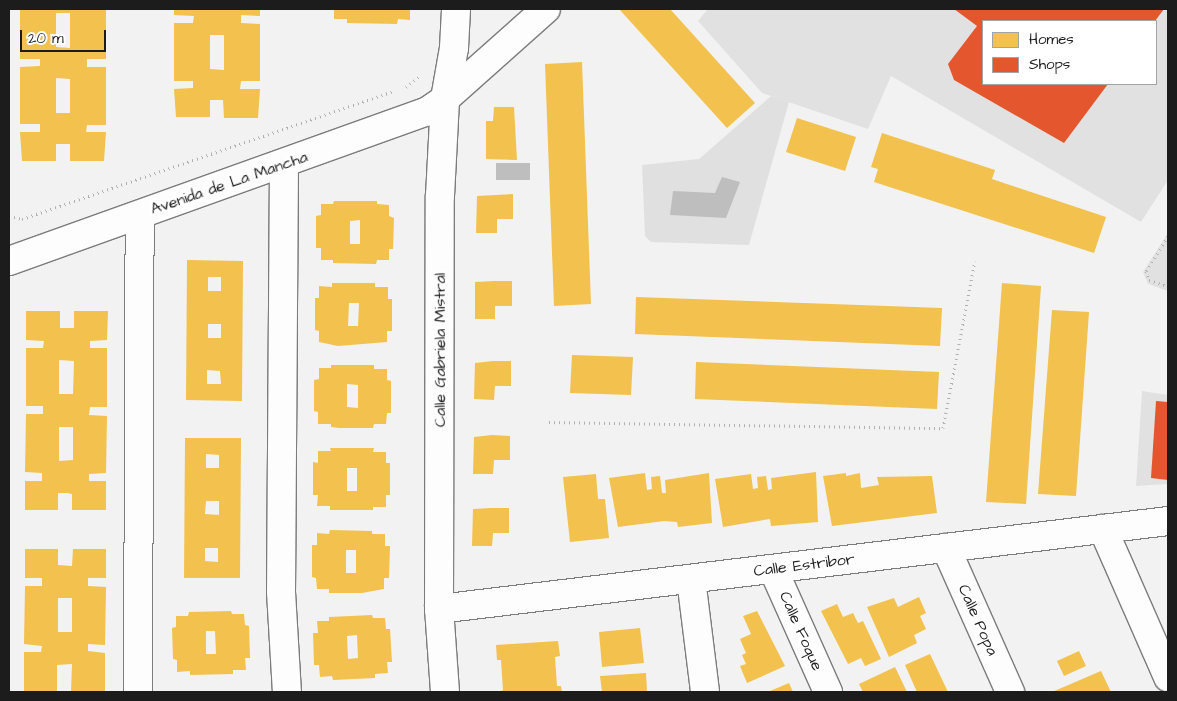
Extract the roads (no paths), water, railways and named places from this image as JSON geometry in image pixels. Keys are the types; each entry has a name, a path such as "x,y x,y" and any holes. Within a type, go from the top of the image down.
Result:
{"street":[{"name":"Calle Gabriela Mistral","path":"445,692 439,609 440,206 445,99 454,48 456,9"},
{"name":"Avenida de La Mancha","path":"9,261 405,121 445,99 546,9"},
{"path":"284,164 282,592 287,692"},
{"path":"138,692 140,215"},
{"name":"Calle Estribor","path":"439,609 1168,521"},
{"path":"1103,529 1168,677"},
{"name":"Calle Popa","path":"946,548 1010,692"},
{"name":"Calle Foque","path":"773,569 828,692"},
{"path":"692,579 705,692"}]}
